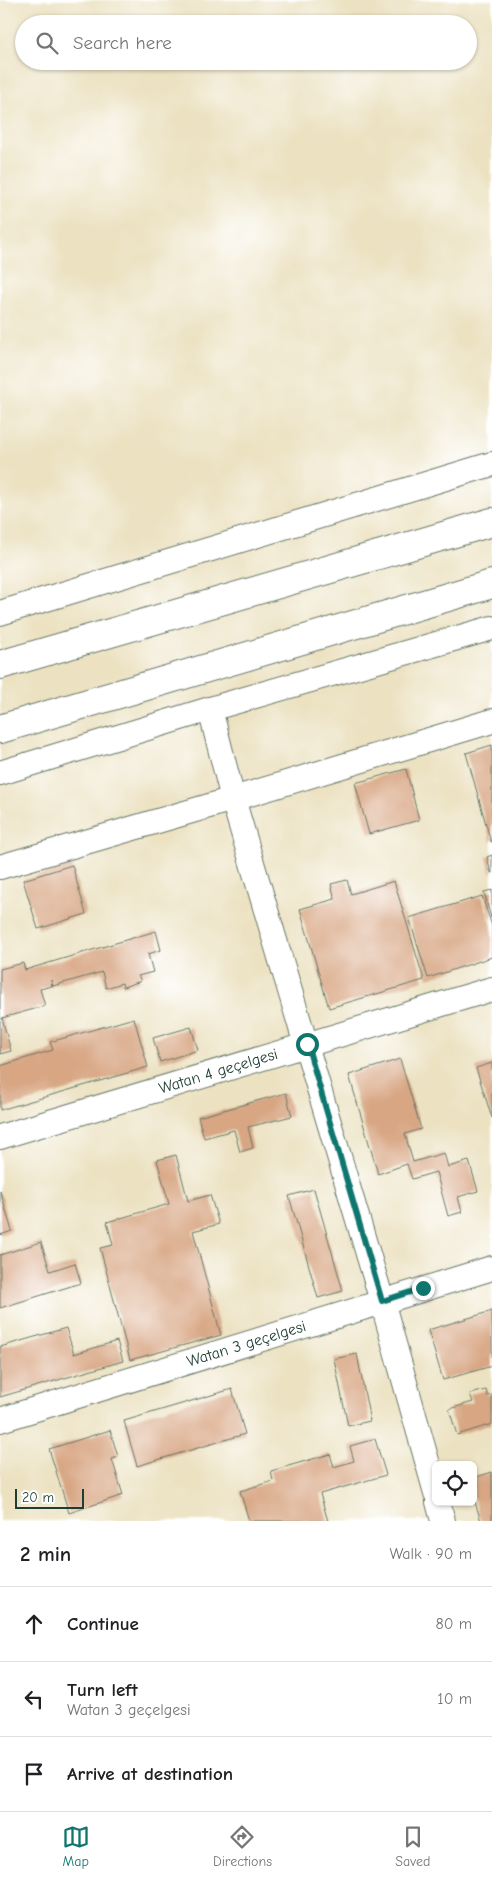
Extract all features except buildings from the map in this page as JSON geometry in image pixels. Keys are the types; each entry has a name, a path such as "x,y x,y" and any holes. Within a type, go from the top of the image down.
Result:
{"main road":[{"path":"0,665 492,522"},
{"path":"0,729 492,584"}],"street":[{"path":"0,613 492,464"},
{"path":"0,773 210,709 492,628"},
{"path":"210,709 233,799 307,1044 432,1479"},
{"path":"0,867 492,721"},
{"name":"Watan 4 geçelgesi","path":"0,1137 492,989"},
{"name":"Watan 3 geçelgesi","path":"0,1420 492,1268"},
{"path":"439,1506 444,1521"}],"route":[{"path":"307,1044 382,1301 423,1288"}]}
